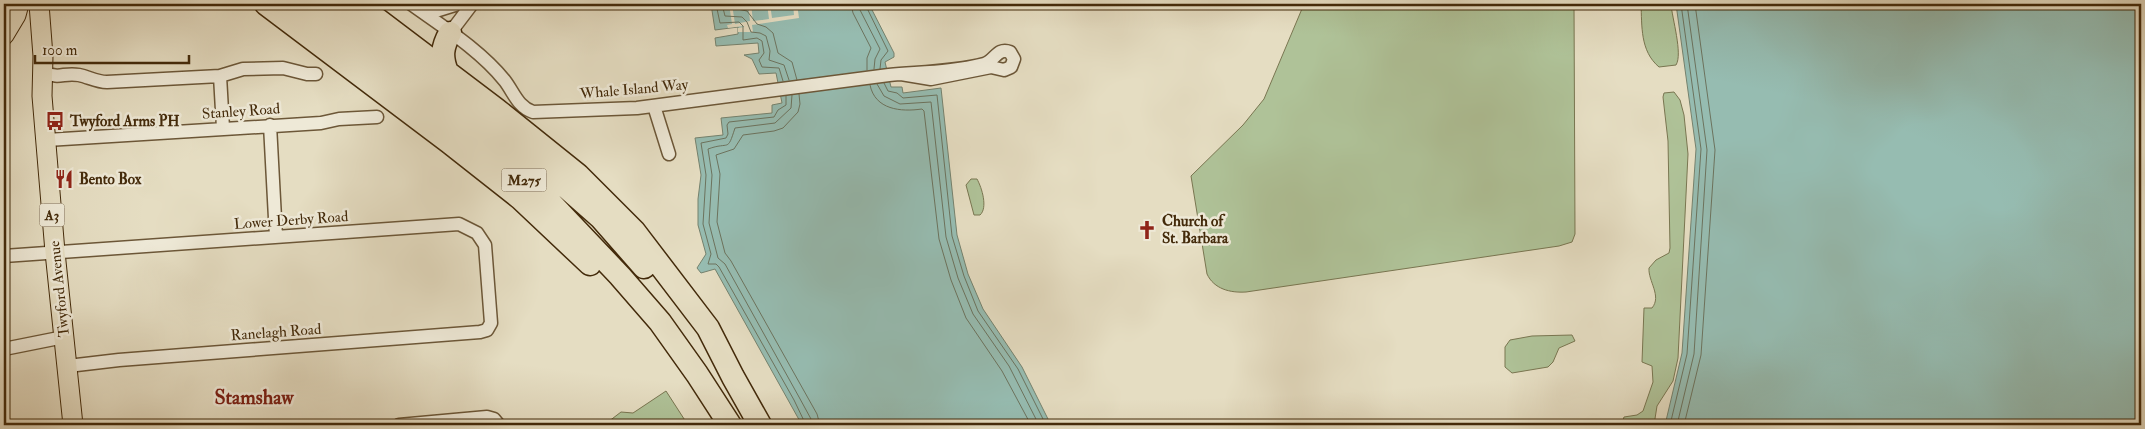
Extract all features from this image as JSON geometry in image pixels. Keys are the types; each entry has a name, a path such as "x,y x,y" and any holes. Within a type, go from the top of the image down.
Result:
{"highway":[{"name":"M275","path":"266,4 520,198 614,288 710,395"},
{"name":"M275","path":"298,4 547,199 586,238 660,322 730,425"},
{"name":"M275","path":"326,4 417,70 516,146 601,218 660,285 732,377"},
{"name":"M275","path":"357,4 578,175 634,231 708,328 732,377 760,425"},
{"path":"447,72 442,56 444,43 450,33"}],"main road":[{"path":"4,35 16,15 19,4"},
{"name":"Twyford Avenue","path":"39,4 44,72 42,96 55,252 73,425"}],"street":[{"name":"Whale Island Way","path":"411,4 495,70 525,109 546,112 638,108 768,89 901,74"},
{"path":"426,14 458,4"},
{"path":"450,33 472,4"},
{"path":"988,62 997,62 991,67 930,79 901,74 937,73 988,62"},
{"path":"44,72 54,77 68,74 80,75 107,82 220,76 243,69 283,68 307,74 316,74"},
{"path":"220,76 223,128"},
{"path":"654,106 669,154"},
{"name":"Stanley Road","path":"47,140 321,123 339,119 377,117"},
{"path":"270,125 276,237"},
{"name":"Lower Derby Road","path":"4,256 453,224 465,226 477,233 485,245 491,321 486,330"},
{"name":"Ranelagh Road","path":"68,366 119,360 472,334 486,330"},
{"path":"4,349 64,337"},
{"path":"399,425 487,417 494,419 499,425"}],"green space":[{"path":"1304,4 1574,4 1575,234 1572,242 1559,246 1246,292 1228,291 1218,287 1207,274 1191,176 1243,125 1264,99"},
{"path":"1641,4 1671,4 1678,45 1676,65 1659,67 1648,54 1643,38"},
{"path":"1674,92 1680,100 1684,115 1688,154 1678,358 1673,381 1657,406 1654,425 1621,425 1624,417 1637,415 1643,411 1653,382 1652,366 1642,362 1644,308 1652,308 1656,299 1649,268 1656,260 1669,253 1670,248 1668,141 1663,97 1664,93"},
{"path":"971,179 977,179 981,187 984,208 980,215 974,215 966,185"},
{"path":"1572,335 1575,341 1559,348 1553,362 1548,367 1512,373 1505,367 1505,347 1510,340 1532,336"},
{"path":"666,391 688,425 604,425 621,412 633,413"}],"water":[{"path":"711,4 869,4 894,53 894,57 885,62 891,87 902,87 903,93 941,88 957,235 968,274 983,309 1022,367 1051,425 802,425 715,269 701,273 697,268 706,254 698,225 698,199 701,175 695,138 723,135 721,118 772,113 772,105 782,103 776,73 759,74 752,59 744,55 759,53 758,43 716,46 715,38 738,34 738,27 715,30"},
{"path":"1676,4 2141,4 2141,425 1665,425 1682,353 1696,149"}],"pier":[{"path":"729,4 732,4 735,24 750,21 748,4 751,4 753,21 769,19 767,4 770,4 772,18 794,15 793,4 797,4 799,18 752,25 753,32 738,32 738,28 744,26 728,28 727,25 732,24"}],"place":[{"name":"Twyford Arms PH","path":"55,121"},
{"name":"Bento Box","path":"64,179"},
{"name":"Church of St. Barbara","path":"1147,230"}],"district":[{"name":"Stamshaw","path":"254,397"}]}
